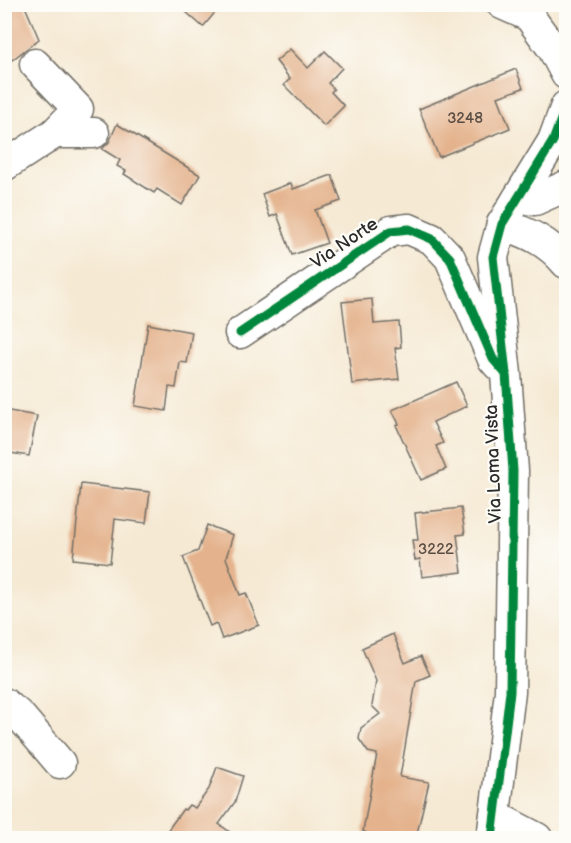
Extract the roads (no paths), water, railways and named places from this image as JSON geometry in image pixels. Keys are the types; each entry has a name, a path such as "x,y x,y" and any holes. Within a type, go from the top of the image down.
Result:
{"street":[{"path":"502,4 529,16 554,49 567,74"},
{"path":"4,166 55,133 78,109 35,64"},
{"name":"Via Loma Vista","path":"494,827 510,692 513,471 494,257 502,224 553,141 567,105"},
{"path":"55,133 94,133"},
{"path":"518,198 527,201 536,200 567,186"},
{"path":"502,224 533,235 567,263"},
{"name":"Via Norte","path":"240,333 391,231 409,229 432,239 450,258 493,359 506,374"},
{"path":"4,703 20,716 60,763"},
{"path":"494,827 537,838"}]}
